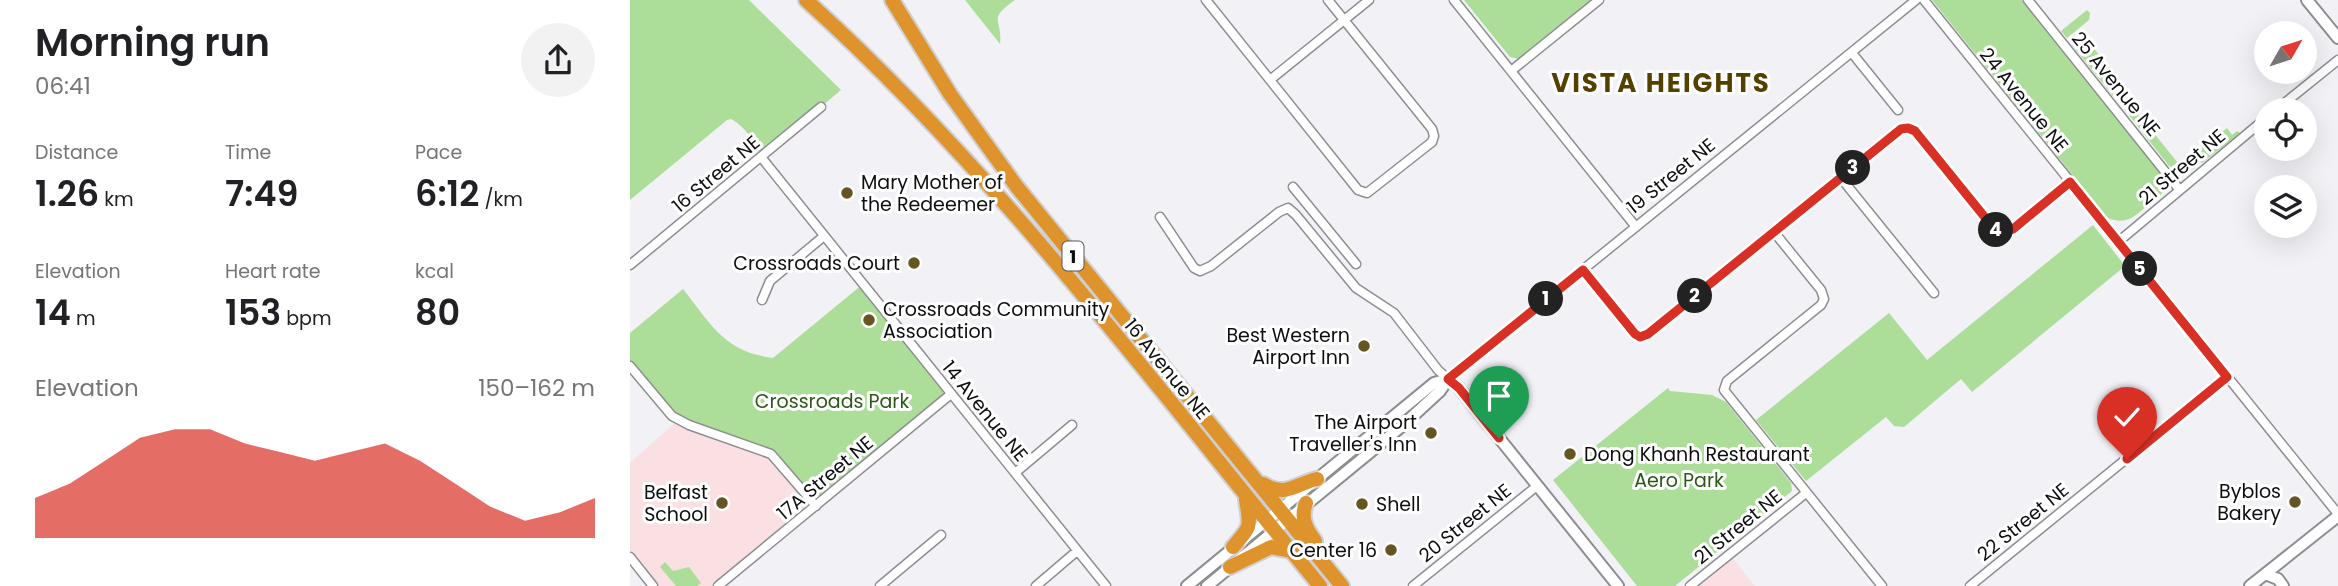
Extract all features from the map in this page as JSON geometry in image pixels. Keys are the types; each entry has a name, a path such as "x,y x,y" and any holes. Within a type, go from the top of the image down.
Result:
{"highway":[{"name":"16 Avenue NE","path":"806,0 972,165 1026,227 1320,586"},
{"name":"16 Avenue NE","path":"892,0 950,94 1017,187 1342,586"},
{"path":"1256,480 1273,490 1282,491 1317,479"},
{"path":"1233,547 1250,526 1251,516 1246,494"},
{"path":"1306,503 1305,526 1351,586"},
{"path":"1230,567 1271,547 1291,551"}],"street":[{"path":"1206,0 1358,190 1367,193 1432,142 1434,133 1328,0"},
{"path":"1270,80 1369,0"},
{"path":"1454,0 1636,227"},
{"path":"1511,71 1599,0"},
{"name":"19 Street NE","path":"1284,514 1306,503 1402,426 1440,391 1448,379 1916,0"},
{"name":"24 Avenue NE","path":"1924,0 2338,515"},
{"name":"25 Avenue NE","path":"2028,0 2179,189"},
{"path":"2307,0 2338,38"},
{"path":"1852,53 1898,110"},
{"path":"2291,98 2338,60"},
{"name":"16 Street NE","path":"630,265 821,107"},
{"name":"21 Street NE","path":"2118,242 2254,128"},
{"path":"1583,270 1635,334 1640,337 1648,334 1901,129 1915,131 1992,226 2002,233 2013,229 2070,182"},
{"name":"14 Avenue NE","path":"761,157 1106,586"},
{"path":"1841,178 1934,293"},
{"path":"1293,187 1356,264"},
{"path":"1160,217 1194,268 1200,271 1211,266 1279,212 1288,208 1356,288 1394,313 1438,370 1459,388 1618,586"},
{"path":"1774,232 1821,290 1823,302 1727,381 1724,390 1882,586"},
{"path":"762,300 770,281 824,236"},
{"path":"630,366 672,416 689,425 771,454 816,506"},
{"name":"22 Street NE","path":"1970,586 2227,377"},
{"name":"19 Street NE","path":"1187,586 1233,547 1284,514 1317,479 1434,383 1448,379"},
{"name":"17A Street NE","path":"718,586 951,394"},
{"path":"1015,473 1072,425"},
{"name":"20 Street NE","path":"1413,586 1537,485"},
{"name":"21 Street NE","path":"1690,586 1806,493"},
{"path":"2250,586 2338,515"},
{"name":"19 Street NE","path":"1207,586 1230,567 1270,525"},
{"path":"880,586 941,535"},
{"path":"1036,586 1077,551"},
{"path":"630,557 653,586"},
{"path":"2265,574 2266,586"},
{"path":"2265,574 2278,579 2283,586"}],"shaded area":[{"name":"Belfast School","path":"678,420 764,450 816,506 718,586 653,586 630,557 630,463"},
{"path":"1729,554 1755,586 1690,586"}],"green space":[{"path":"630,0 749,0 841,90 761,157 757,146 745,130 731,119 727,120 630,200"},
{"path":"965,0 1015,0 998,16 1000,44"},
{"path":"1464,0 1591,0 1519,59 1510,57"},
{"path":"1932,0 2022,0 2162,173 2164,185 2161,195 2153,198 2152,202 2131,218 2121,221 2107,218"},
{"path":"2087,10 2090,13 2089,20 2067,38 2061,31"},
{"path":"2084,36 2125,87 2113,96 2072,45"},
{"path":"2131,105 2178,163 2188,160 2196,168 2184,172 2169,166 2125,110"},
{"path":"2227,128 2232,135 2237,131 2240,133 2202,163 2193,155"},
{"path":"2093,225 2125,266 1972,392 1961,379 1904,427 1894,426 1886,417 1806,481 1756,420 1889,313 1927,360"},
{"name":"Crossroads Park","path":"863,284 951,394 816,506 777,459 678,420 630,366 630,333 683,289 711,325 730,343 756,355 773,358"},
{"name":"Aero Park","path":"1668,388 1670,391 1712,395 1726,402 1791,483 1792,491 1675,586 1637,586 1553,480"},
{"path":"665,562 673,571 689,567 701,583 697,586 676,586 660,567"}],"place":[{"name":"Mary Mother of the Redeemer","path":"847,193"},
{"name":"Crossroads Court","path":"914,263"},
{"name":"Crossroads Community Association","path":"869,320"},
{"name":"Best Western Airport Inn","path":"1364,346"},
{"name":"The Airport Traveller's Inn","path":"1431,433"},
{"name":"Dong Khanh Restaurant","path":"1570,454"},
{"name":"Byblos Bakery","path":"2295,502"},
{"name":"Belfast School","path":"722,503"},
{"name":"Shell","path":"1362,504"},
{"name":"Center 16","path":"1391,550"}],"district":[{"name":"VISTA HEIGHTS","path":"1661,83"}],"route":[{"path":"1499,438 1459,388 1448,379 1583,270 1635,334 1640,337 1648,334 1901,129 1908,128 1915,131 1992,226 2002,233 2013,229 2070,182 2227,377 2127,459"}]}
